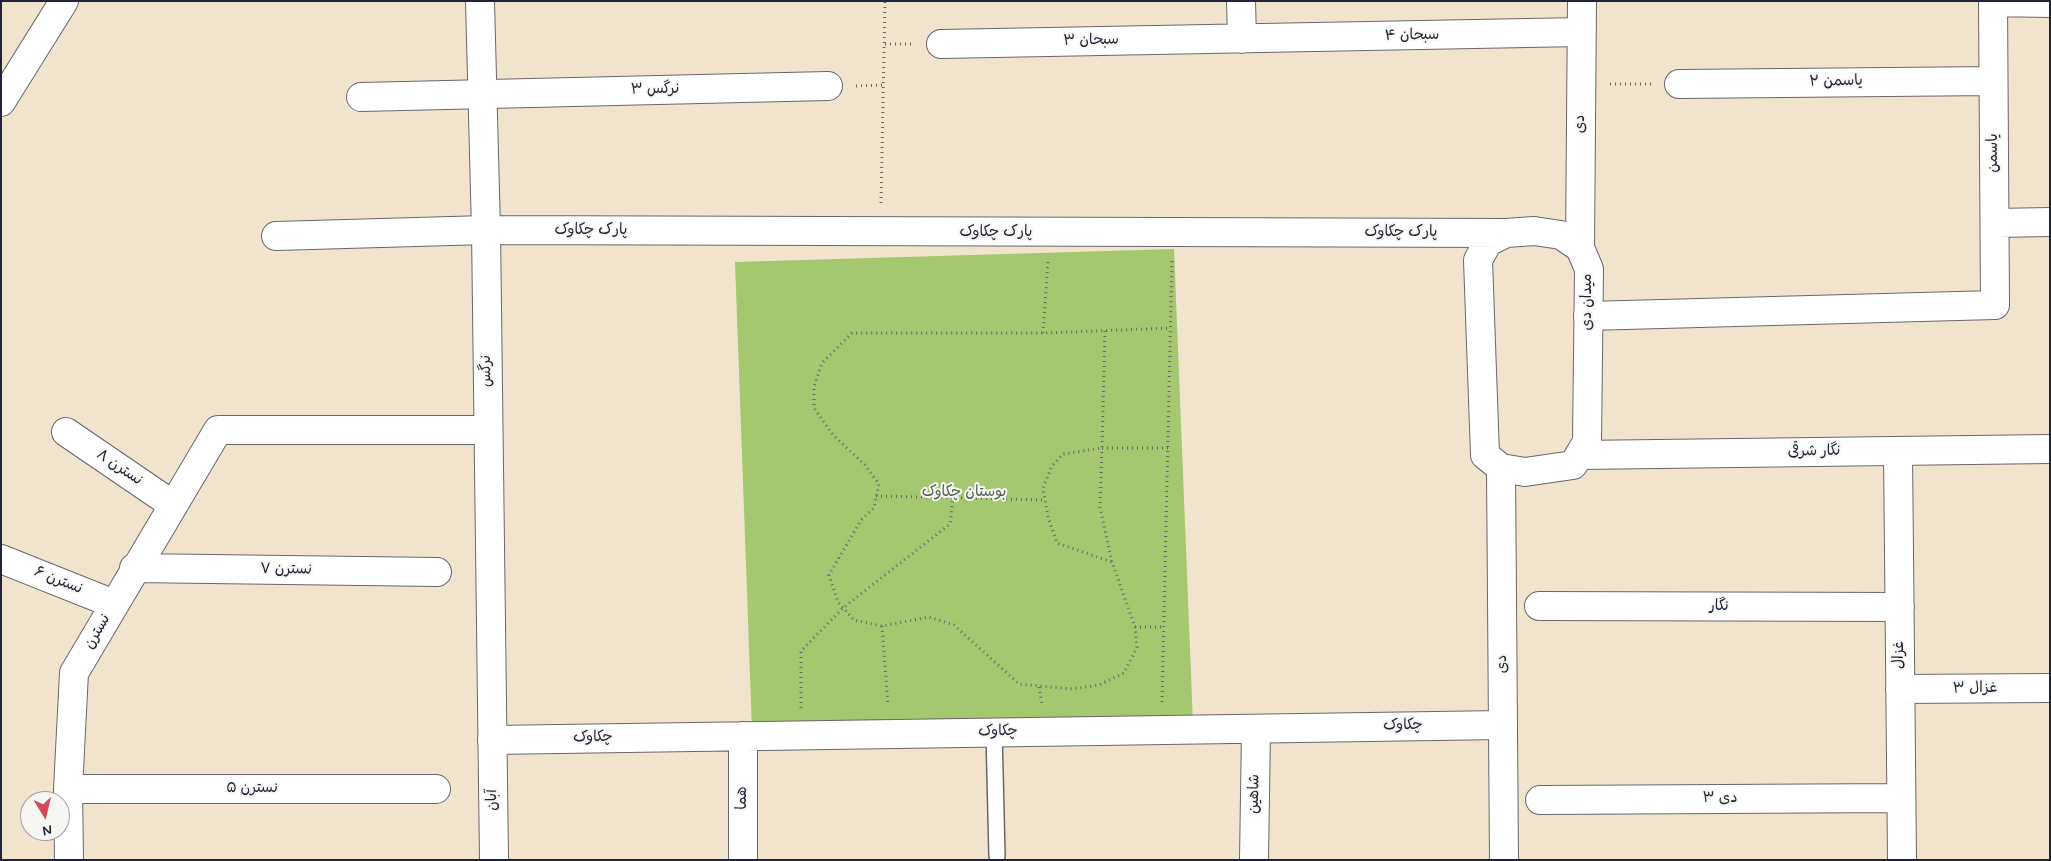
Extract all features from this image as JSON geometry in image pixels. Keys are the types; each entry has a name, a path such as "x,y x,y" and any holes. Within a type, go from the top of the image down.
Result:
{"street":[{"path":"1,102 64,1"},
{"name":"نرگس","path":"480,1 486,230 492,740"},
{"path":"1241,1 1242,39"},
{"name":"دی","path":"1580,248 1582,1"},
{"path":"1993,2 2050,3"},
{"name":"یاسمن","path":"1588,316 1995,305 1993,2"},
{"name":"سبحان ۴","path":"1242,39 1582,32"},
{"name":"سبحان ۳","path":"941,44 1242,39"},
{"name":"یاسمن ۲","path":"1680,84 1993,81"},
{"name":"نرگس ۳","path":"362,97 828,86"},
{"path":"1994,223 2050,222"},
{"name":"پارک چکاوک","path":"276,236 486,230 1506,233"},
{"path":"1579,455 1573,465 1550,470 1526,472 1501,468 1485,455 1478,260 1488,242 1506,233 1534,231 1561,235 1580,248"},
{"name":"میدان دی","path":"1579,455 1586,442 1589,269 1580,248"},
{"name":"نسترن","path":"69,860 68,789 74,673 134,568 218,430 488,430"},
{"name":"نسترن ۸","path":"66,432 173,505"},
{"name":"نگار شرقی","path":"1579,455 2050,449"},
{"name":"غزال","path":"1898,451 1902,860"},
{"name":"دی","path":"1501,468 1504,860"},
{"name":"نسترن ۶","path":"1,559 114,604"},
{"name":"نسترن ۷","path":"134,568 437,572"},
{"name":"نگار","path":"1539,606 1900,607"},
{"name":"غزال ۳","path":"1900,689 2050,688"},
{"name":"چکاوک","path":"492,740 1503,725"},
{"name":"شاهین","path":"1254,860 1256,729"},
{"name":"هما","path":"743,736 743,860"},
{"name":"آبان","path":"492,740 494,860"},
{"name":"نسترن ۵","path":"68,789 436,789"},
{"name":"دی ۳","path":"1540,800 1901,798"}],"lane":[{"path":"994,732 997,856"}],"path":[{"path":"881,232 885,1"},
{"path":"1581,84 1680,84"},
{"path":"1043,333 1050,233"},
{"path":"1162,730 1173,233"},
{"path":"1105,331 1100,507 1112,562 1135,627 1138,647 1124,673 1099,685 1072,689 1019,684 954,625 929,617 882,626 854,620 838,602 829,575 861,520 874,508 879,484 865,465 833,435 814,408 814,387 822,363 852,333 1043,333 1171,328"},
{"path":"1112,562 1057,543 1048,516 1043,488 1052,466 1063,454 1102,448 1168,448"},
{"path":"876,496 1045,500"},
{"path":"800,735 801,651 843,608 950,524 953,498"},
{"path":"882,626 890,734"},
{"path":"1135,627 1164,627"}],"green space":[{"name":"بوستان چکاوک","path":"1174,249 1193,724 752,730 735,262"}]}
